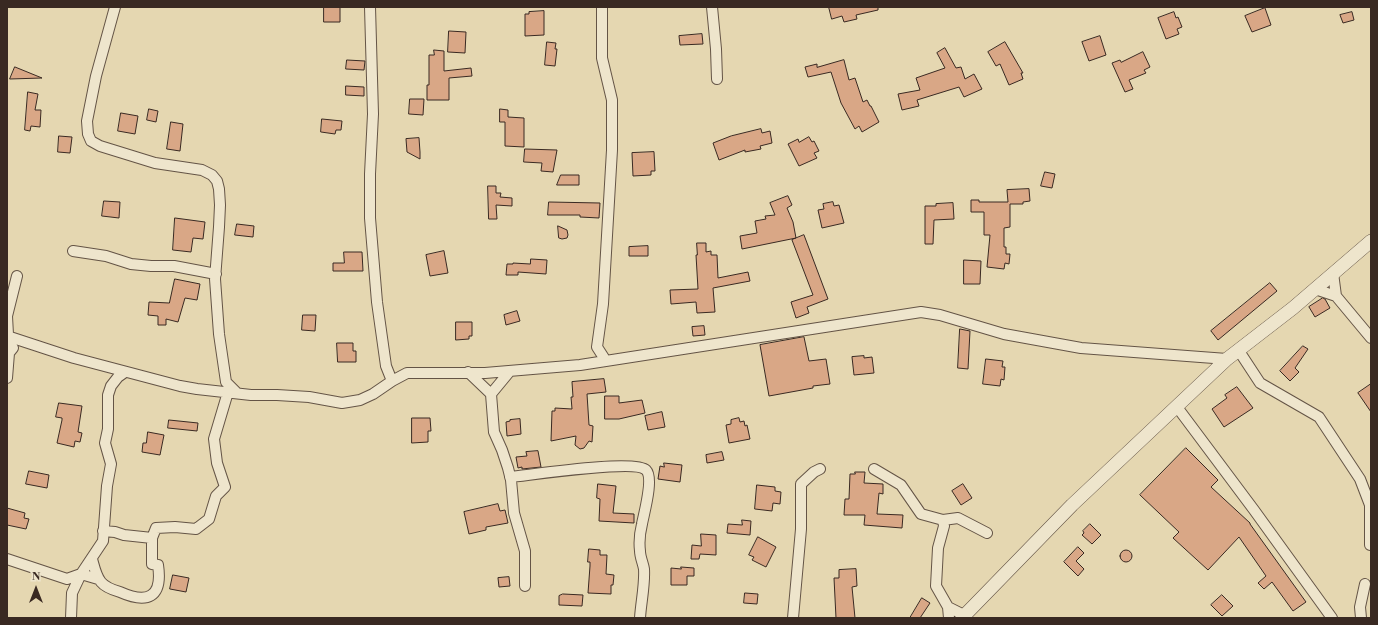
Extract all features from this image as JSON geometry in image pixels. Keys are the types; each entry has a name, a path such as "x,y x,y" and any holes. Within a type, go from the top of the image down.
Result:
{"street":[{"path":"92,559 98,578 102,584 127,596 139,599 150,597 155,592 158,581 158,565 152,564 152,538 156,528 175,527 196,529 209,519 216,496 226,487 216,463 214,440 229,392 226,382 219,334 216,274 219,227 219,190 212,175 202,170 155,163 100,146 91,141 88,134 87,121 96,76 115,7"},
{"path":"370,7 373,114 370,174 371,224 377,302 386,366 392,381"},
{"path":"602,7 602,58 612,100 612,150 603,304 597,347 606,361"},
{"path":"712,7 717,79"},
{"path":"948,607 967,615 1072,506 1227,359 1239,351 1315,289 1371,241"},
{"path":"73,251 106,256 131,264 182,267 216,274"},
{"path":"1334,273 1336,296"},
{"path":"7,378 9,353 7,316 17,276"},
{"path":"1315,289 1336,296 1371,338"},
{"path":"7,336 74,358 180,386 229,392 309,397 342,403 360,400 373,394 407,373 485,373 580,365 921,312 940,315 1004,334 1081,348 1227,359"},
{"path":"9,353 22,341"},
{"path":"1239,351 1260,383 1319,417 1360,479 1370,506 1370,545"},
{"path":"490,394 510,371"},
{"path":"71,618 72,593 81,574 103,542 107,486 111,464 105,443 108,429 108,395 111,386 118,377 125,372"},
{"path":"468,372 490,394 494,432 502,450 510,477 514,513 525,551 525,586"},
{"path":"226,382 229,392"},
{"path":"1177,407 1332,618"},
{"path":"510,477 612,466 642,467 648,471 647,507 641,525 640,552 644,569 640,618"},
{"path":"793,618 801,529 801,484 814,472 820,469"},
{"path":"874,469 901,485 921,514 943,520 958,518 987,533"},
{"path":"943,520 944,526 938,548 936,586 948,607 949,618"},
{"path":"103,532 115,532 124,535 152,538"},
{"path":"7,559 68,579 81,574 98,578"},
{"path":"61,577 72,593"},
{"path":"1361,618 1360,607 1365,584"}],"building":[{"path":"324,7 340,7 340,22 324,22"},
{"path":"829,7 878,7 878,10 856,15 857,19 844,22 842,16 832,19"},
{"path":"1265,8 1271,25 1252,32 1245,16"},
{"path":"544,11 544,35 525,36 525,14 529,14 529,12"},
{"path":"1174,12 1182,27 1177,29 1179,34 1166,39 1158,18"},
{"path":"1352,12 1354,20 1343,23 1340,15"},
{"path":"449,31 466,32 465,53 448,52"},
{"path":"702,34 703,44 680,45 679,36"},
{"path":"1100,36 1106,55 1089,61 1082,42"},
{"path":"547,42 556,43 555,49 557,49 555,66 545,65"},
{"path":"1005,42 1023,73 1021,73 1023,79 1009,85 1000,64 996,66 988,52"},
{"path":"945,48 956,68 961,67 965,79 974,74 982,89 964,97 959,87 917,100 919,106 902,110 898,94 920,90 916,78 945,68 937,53"},
{"path":"434,50 444,51 444,71 471,68 472,76 449,78 449,100 427,100 427,85 429,85 429,55 434,55"},
{"path":"1143,52 1150,67 1144,70 1146,73 1129,80 1133,89 1125,92 1112,63 1120,60 1121,62"},
{"path":"347,60 365,61 364,70 346,69"},
{"path":"844,60 849,80 855,78 863,102 867,100 879,122 862,132 859,126 855,129 841,103 831,72 808,77 805,67 817,64 817,67"},
{"path":"15,67 42,78 10,79"},
{"path":"346,86 364,87 364,96 346,95"},
{"path":"28,92 38,94 35,110 41,110 40,127 31,126 30,131 25,130"},
{"path":"410,99 424,99 423,115 409,114"},
{"path":"149,109 158,111 156,122 147,120"},
{"path":"500,109 508,110 508,117 524,118 524,147 505,146 505,122 500,122"},
{"path":"121,113 138,116 135,134 118,131"},
{"path":"322,119 342,121 341,130 336,130 335,134 321,132"},
{"path":"171,122 183,124 180,151 167,149"},
{"path":"761,129 762,133 770,131 772,143 760,146 761,149 745,152 745,150 719,160 713,143 731,136"},
{"path":"59,136 72,137 70,153 58,152"},
{"path":"809,137 812,142 814,141 819,151 814,153 817,158 799,166 788,144 798,139 799,142"},
{"path":"419,138 420,159 407,152 406,139"},
{"path":"525,149 557,150 553,172 541,171 542,163 524,162"},
{"path":"654,152 655,171 651,171 651,175 633,176 632,153"},
{"path":"1045,172 1055,174 1052,188 1041,186"},
{"path":"561,175 579,175 579,185 557,185"},
{"path":"488,186 496,186 496,193 501,193 500,197 512,198 512,206 496,205 497,219 489,219"},
{"path":"1029,189 1030,201 1023,202 1023,204 1010,204 1010,227 1004,228 1004,247 1006,247 1006,254 1010,254 1009,264 1005,263 1004,269 987,267 990,235 984,235 984,212 971,212 971,200 979,200 979,202 1008,202 1007,190"},
{"path":"788,196 792,205 787,208 793,222 796,238 742,249 740,236 757,233 755,221 766,219 765,216 775,215 770,203"},
{"path":"104,201 120,202 119,218 102,216"},
{"path":"549,202 600,203 599,218 580,217 580,215 548,215"},
{"path":"833,202 834,206 839,205 844,223 822,228 818,210 824,209 823,204"},
{"path":"953,203 954,219 934,220 933,244 925,244 925,206"},
{"path":"175,218 205,222 203,239 193,238 191,252 173,250"},
{"path":"237,224 254,226 253,237 235,235"},
{"path":"558,226 567,230 567,238 559,238"},
{"path":"804,235 828,299 807,307 809,313 796,318 791,302 813,295 792,240"},
{"path":"697,243 706,243 706,252 711,251 711,255 717,255 718,278 748,272 750,281 713,288 715,312 697,313 696,302 671,304 670,290 698,289 696,255"},
{"path":"648,246 648,256 629,256 629,247"},
{"path":"444,251 448,273 430,276 426,255"},
{"path":"344,252 362,252 363,271 333,271 333,263 344,263"},
{"path":"531,259 547,260 546,274 518,272 518,275 506,275 507,264 530,264"},
{"path":"964,260 981,261 980,284 964,284"},
{"path":"175,279 200,284 197,300 185,298 178,322 166,319 166,325 158,325 158,316 148,315 149,302 169,303"},
{"path":"1270,283 1277,291 1218,340 1211,331"},
{"path":"1323,298 1330,308 1315,317 1309,307"},
{"path":"517,311 520,321 506,325 504,315"},
{"path":"303,315 316,315 315,331 302,330"},
{"path":"456,322 472,322 472,336 469,336 469,339 456,340"},
{"path":"704,326 705,335 693,336 692,327"},
{"path":"960,329 970,331 968,369 958,368"},
{"path":"804,337 809,361 826,359 830,384 813,386 813,388 769,396 760,345"},
{"path":"337,343 353,343 353,351 356,351 356,362 338,362"},
{"path":"1303,346 1308,349 1295,368 1299,372 1290,381 1280,371"},
{"path":"864,356 864,358 872,357 874,373 854,375 852,357"},
{"path":"986,359 1003,361 1002,367 1005,367 1004,380 1001,379 1000,386 983,384"},
{"path":"604,379 606,392 587,394 589,425 593,426 592,442 589,441 584,448 580,449 575,445 576,436 551,441 552,411 555,411 555,408 572,409 572,382"},
{"path":"1371,384 1371,412 1358,393"},
{"path":"1237,387 1253,408 1224,427 1212,409 1227,398 1225,395"},
{"path":"605,396 619,396 619,403 642,400 645,413 619,419 605,419"},
{"path":"59,403 82,406 78,432 82,433 80,442 75,441 74,447 57,443 62,420 62,418 56,417"},
{"path":"662,412 665,427 648,430 645,416"},
{"path":"412,418 430,418 431,431 428,431 428,442 412,443"},
{"path":"739,418 740,422 744,421 745,426 747,425 750,439 729,443 726,425 731,424 731,420"},
{"path":"520,419 521,434 507,436 506,422"},
{"path":"169,420 198,423 197,431 168,428"},
{"path":"148,432 164,435 160,455 142,452 143,443 146,443"},
{"path":"1186,448 1218,480 1211,487 1250,523 1306,602 1293,611 1272,582 1264,589 1258,583 1266,576 1239,537 1208,570 1173,538 1179,532 1140,495"},
{"path":"538,451 541,467 518,468 516,457 527,456 526,452"},
{"path":"722,452 724,460 707,463 706,455"},
{"path":"664,463 682,465 680,482 658,479 660,466 664,467"},
{"path":"29,471 49,475 47,488 26,484"},
{"path":"855,472 865,472 864,483 883,484 883,494 879,493 877,514 903,515 902,528 864,525 865,515 844,515 845,499 849,499 850,474 855,474"},
{"path":"598,484 616,486 613,513 634,514 634,523 599,521 600,499 597,498"},
{"path":"963,484 972,498 961,505 952,491"},
{"path":"757,485 775,487 775,491 781,492 780,504 773,503 772,511 755,509"},
{"path":"498,504 500,511 505,510 508,523 486,527 486,530 469,534 464,512"},
{"path":"7,508 25,513 24,518 29,519 26,529 7,525"},
{"path":"742,520 751,521 750,535 727,533 728,524 742,525"},
{"path":"1090,524 1101,535 1092,544 1082,535 1084,533 1083,531"},
{"path":"701,534 716,535 716,555 700,554 699,559 691,559 692,545 701,546"},
{"path":"758,537 776,547 766,567 752,560 754,557 749,555"},
{"path":"1078,547 1084,553 1076,561 1084,569 1078,576 1064,562"},
{"path":"589,549 600,550 600,555 607,555 606,574 614,575 613,585 611,585 611,594 588,593 590,566 590,562 588,562"},
{"path":"1126,550 1130,552 1132,556 1130,560 1126,562 1122,560 1120,556 1122,552"},
{"path":"681,567 694,568 694,576 687,576 687,585 671,585 671,568 681,569"},
{"path":"856,569 857,586 852,587 855,618 836,618 834,578 839,578 839,570"},
{"path":"173,575 189,578 186,592 170,589"},
{"path":"509,577 510,586 499,587 498,578"},
{"path":"745,593 758,594 757,604 744,603"},
{"path":"563,594 583,595 582,606 559,605 559,596"},
{"path":"1222,595 1233,606 1222,616 1211,605"},
{"path":"922,598 930,603 920,618 910,618"}]}
